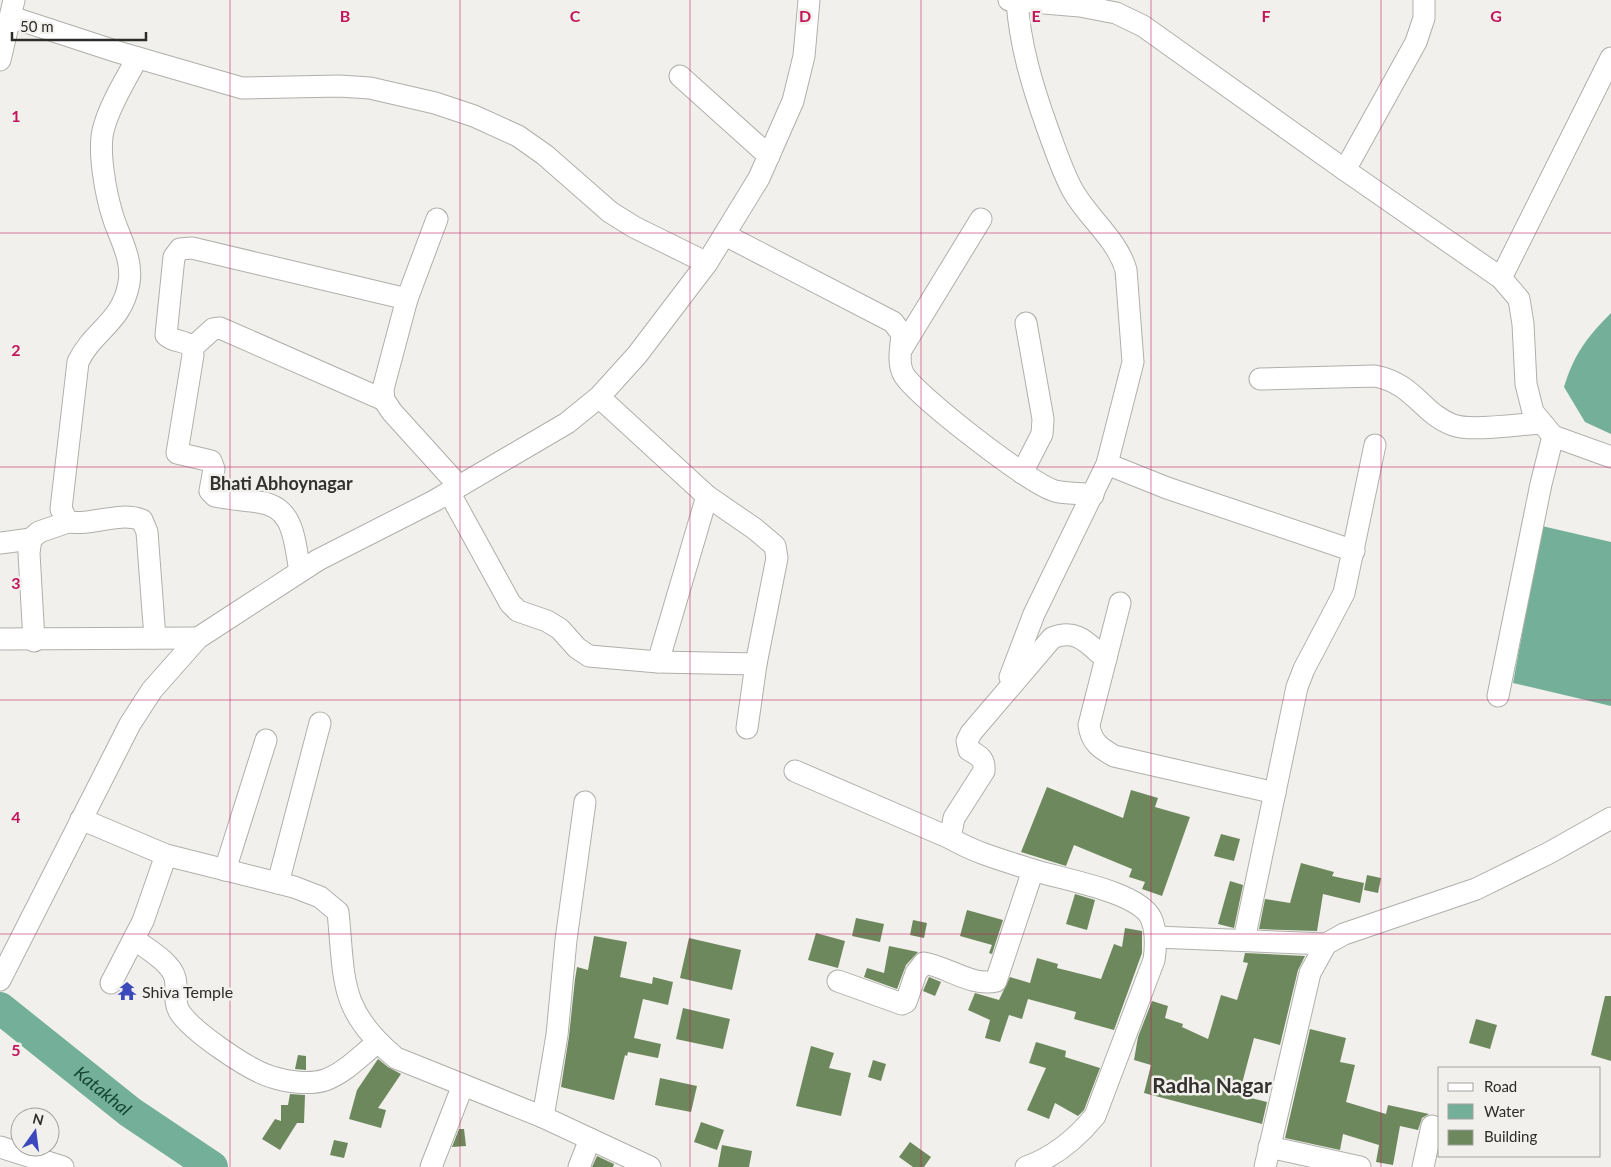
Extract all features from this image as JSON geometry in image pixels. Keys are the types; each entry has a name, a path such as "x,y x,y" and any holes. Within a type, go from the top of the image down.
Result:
{"street":[{"path":"0,980 130,724 152,690 198,638 300,571 454,489 566,423 599,397 637,355 707,263 725,236 769,156 792,101 804,56 809,0"},
{"path":"1005,691 1034,614 1107,464 1132,362 1126,270 1122,256 1084,208 1061,166 1031,82 1013,0 1080,6 1116,13 1143,26 1500,278 1519,299 1523,324 1526,384 1532,412 1547,430 1541,484 1498,696"},
{"path":"1345,170 1416,42 1424,18 1424,0"},
{"path":"0,60 13,8 137,58 242,88 340,86 370,88 435,103 474,116 518,136 545,155 610,212 634,227 707,263"},
{"path":"68,522 61,509 78,362 84,348 115,318 124,303 129,282 128,257 113,217 101,144 103,129 110,110 137,58"},
{"path":"1500,278 1611,58"},
{"path":"680,76 769,156"},
{"path":"437,219 407,299 383,389 384,400 454,489 510,603 518,611 547,621 560,629 576,648 589,656 658,662 756,664"},
{"path":"901,350 981,220"},
{"path":"725,236 892,322 902,334 900,360 903,375 917,391 1022,474 1055,490 1093,494"},
{"path":"193,347 188,342 171,340 166,335 174,258 180,249 192,248 407,299"},
{"path":"1022,474 1042,434 1043,419 1026,323"},
{"path":"300,571 292,531 282,511 275,506 260,502 215,496 210,491 214,469 211,461 177,453 193,347 213,329 220,328 384,400"},
{"path":"1260,379 1376,376 1389,379 1407,388 1426,407 1454,426 1547,430 1611,457"},
{"path":"599,397 707,496 755,528 775,546 777,558 756,664 747,728"},
{"path":"1244,940 1297,687 1304,669 1344,593 1375,445"},
{"path":"1107,464 1167,488 1354,551"},
{"path":"658,662 707,496"},
{"path":"0,543 31,539 39,532 68,522 79,524 130,516 142,520 147,532 156,638"},
{"path":"31,539 29,553 34,641"},
{"path":"1120,603 1089,725 1090,737 1099,748 1114,756 1140,764 1275,793"},
{"path":"950,838 954,818 984,771 984,763 980,756 969,750 967,741 1005,691 1052,638 1063,633 1082,638 1106,659"},
{"path":"0,639 34,641 198,638"},
{"path":"278,883 320,723"},
{"path":"225,870 266,740"},
{"path":"795,771 950,838 964,847 1033,870 1107,890 1130,900 1150,917 1156,937 1154,960 1095,1116 1080,1135 1059,1151 1026,1167"},
{"path":"543,1117 557,1035 566,940 585,802"},
{"path":"1156,937 1326,944 1344,934 1476,889 1549,853 1611,818"},
{"path":"81,819 166,856 278,883 320,897 338,912 345,988 355,1014 378,1042 396,1058 543,1117 650,1167"},
{"path":"111,983 143,921 166,856"},
{"path":"838,981 902,1004 906,1002 916,973 924,963 977,981 989,983 996,981 1033,870"},
{"path":"134,939 172,970 176,979 175,1002 187,1020 214,1043 253,1069 271,1077 308,1082 324,1080 338,1074 378,1042"},
{"path":"1326,944 1310,973 1267,1157 1360,1167"},
{"path":"431,1167 463,1085"},
{"path":"1423,1167 1432,1126"},
{"path":"579,1167 590,1139"},
{"path":"25,1157 63,1167"}],"water":[{"path":"1611,313 1611,434 1585,422 1564,387 1572,365 1582,347"},
{"path":"1542,526 1611,542 1611,706 1513,683"}],"building":[{"path":"1047,787 1123,818 1131,790 1158,798 1155,807 1190,817 1162,896 1142,889 1145,882 1129,877 1132,869 1074,845 1066,866 1021,852"},
{"path":"1221,834 1240,839 1234,861 1214,856"},
{"path":"1301,863 1334,872 1332,876 1364,883 1360,903 1323,894 1317,931 1259,929 1265,899 1290,903"},
{"path":"1367,875 1381,878 1378,893 1364,890"},
{"path":"1230,881 1243,885 1234,928 1218,924"},
{"path":"1075,894 1095,900 1087,930 1066,924"},
{"path":"967,910 1003,920 992,954 989,953 992,945 960,936"},
{"path":"856,918 884,924 880,942 852,936"},
{"path":"913,920 927,923 924,938 910,935"},
{"path":"1125,928 1142,931 1142,953 1114,1030 1074,1019 1076,1012 1028,999 1022,1019 1009,1015 1000,1042 985,1038 990,1020 968,1010 975,993 999,1000 1010,977 1030,983 1037,958 1058,964 1057,968 1101,979 1114,944 1122,947"},
{"path":"816,933 845,941 838,968 808,960"},
{"path":"594,936 627,942 620,977 652,984 653,977 673,982 668,1005 643,999 634,1038 661,1044 658,1058 628,1052 627,1056 625,1055 614,1100 561,1087 577,967 588,970"},
{"path":"689,938 741,950 732,990 680,978"},
{"path":"889,946 918,952 906,965 897,989 864,977 867,968 884,973"},
{"path":"1245,953 1305,956 1298,970 1280,1045 1254,1038 1239,1095 1267,1102 1262,1124 1144,1093 1151,1065 1134,1060 1138,1037 1152,1001 1168,1006 1165,1018 1183,1024 1182,1027 1208,1039 1221,995 1237,1000 1248,963 1243,962"},
{"path":"929,977 941,982 935,996 923,991"},
{"path":"1605,996 1611,996 1611,1061 1591,1055"},
{"path":"683,1008 730,1019 723,1049 676,1039"},
{"path":"1476,1019 1497,1025 1490,1049 1469,1043"},
{"path":"1310,1029 1346,1038 1340,1062 1355,1065 1346,1102 1386,1114 1388,1105 1429,1114 1422,1118 1418,1130 1400,1126 1393,1165 1376,1162 1379,1145 1343,1134 1340,1150 1285,1138"},
{"path":"1036,1042 1066,1051 1065,1057 1100,1068 1084,1110 1078,1116 1055,1103 1049,1119 1027,1110 1046,1068 1029,1063"},
{"path":"811,1046 834,1053 829,1068 851,1073 841,1116 796,1106"},
{"path":"298,1055 306,1056 306,1070 295,1069"},
{"path":"378,1059 401,1074 378,1108 386,1110 381,1128 349,1119 357,1090"},
{"path":"873,1060 886,1064 881,1081 868,1077"},
{"path":"660,1078 697,1086 691,1112 655,1105"},
{"path":"290,1094 305,1095 304,1123 297,1123 280,1150 262,1139 275,1119 281,1121 281,1105 288,1105"},
{"path":"701,1122 724,1130 717,1150 694,1142"},
{"path":"459,1129 464,1129 466,1146 452,1147"},
{"path":"334,1140 348,1143 344,1158 330,1155"},
{"path":"910,1142 931,1157 924,1167 913,1167 899,1157"},
{"path":"722,1145 752,1151 749,1167 718,1167"},
{"path":"597,1156 614,1164 613,1167 592,1167"}],"waterway":[{"name":"Katakhal","path":"0,1008 130,1112 212,1167"}],"place":[{"name":"Shiva Temple","path":"127,991"}],"district":[{"name":"Bhati Abhoynagar","path":"281,483"},
{"name":"Radha Nagar","path":"1212,1084"}]}
